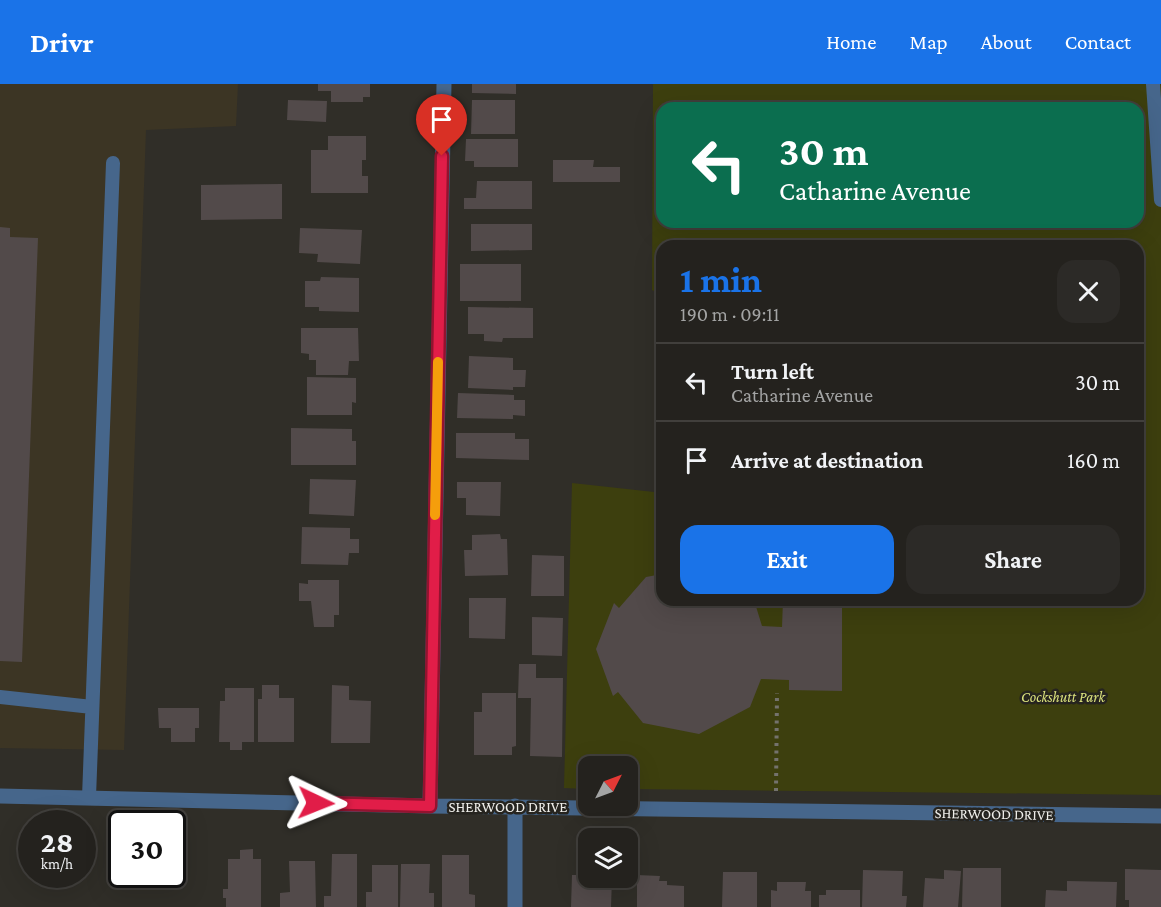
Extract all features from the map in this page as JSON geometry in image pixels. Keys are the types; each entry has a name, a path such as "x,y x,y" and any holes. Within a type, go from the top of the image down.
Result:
{"street":[{"path":"430,806 444,84"},
{"name":"SHERWOOD DRIVE","path":"0,796 430,806 1161,816"},
{"path":"515,806 515,907"}],"lane":[{"path":"1153,84 1161,200"},
{"path":"89,797 113,163"},
{"path":"0,697 92,707"}],"path":[{"path":"776,810 777,693"}],"shaded area":[{"path":"0,84 238,84 236,126 146,130 124,750 0,748"}],"green space":[{"name":"Cockshutt Park","path":"653,84 1161,84 1161,795 638,789 638,756 578,756 578,789 564,788 572,483 654,492"}],"building":[{"path":"318,84 370,84 370,97 363,97 363,102 331,102 331,91 318,91"},
{"path":"472,84 516,84 516,94 472,93"},
{"path":"288,100 327,101 326,122 287,120"},
{"path":"472,100 515,100 515,134 471,134"},
{"path":"328,136 366,136 366,160 362,160 362,176 368,176 368,193 311,193 311,150 328,150"},
{"path":"466,139 518,139 518,167 474,167 474,161 465,161"},
{"path":"553,160 594,160 593,167 620,167 620,182 553,182"},
{"path":"477,181 532,181 532,209 464,209 464,198 476,198"},
{"path":"282,184 282,219 201,220 201,185"},
{"path":"471,224 532,224 532,250 471,251"},
{"path":"0,227 10,228 10,237 38,238 22,662 0,661"},
{"path":"300,228 362,230 360,264 317,262 318,254 299,253"},
{"path":"460,264 521,264 521,301 460,301"},
{"path":"321,277 359,278 359,312 319,311 319,307 305,307 305,281 320,281"},
{"path":"468,307 533,308 533,338 503,338 502,342 484,341 484,334 468,334"},
{"path":"301,328 358,328 359,361 349,361 348,375 316,375 316,360 309,360 309,354 301,353"},
{"path":"469,356 513,358 513,370 526,370 525,387 513,387 513,390 468,388"},
{"path":"307,377 356,378 356,403 352,402 352,415 307,415"},
{"path":"458,393 514,395 514,400 525,400 525,416 513,415 513,419 457,418"},
{"path":"291,428 352,429 352,441 356,441 356,465 291,465"},
{"path":"456,433 515,433 515,439 529,439 529,460 456,458"},
{"path":"310,479 356,480 354,516 309,514"},
{"path":"457,482 501,482 500,516 466,515 466,498 457,498"},
{"path":"302,527 350,528 350,539 359,539 359,553 349,553 348,565 301,564"},
{"path":"500,534 501,539 507,539 508,575 465,576 464,550 472,550 472,535"},
{"path":"532,555 564,556 564,596 531,596"},
{"path":"656,575 656,606 756,606 762,626 782,627 783,606 842,606 842,691 789,690 789,680 761,679 750,707 699,734 643,723 618,692 613,696 596,649 614,603 619,608 646,577"},
{"path":"308,580 339,580 339,615 334,615 334,627 314,627 311,601 299,601 299,583 308,584"},
{"path":"469,598 506,598 505,639 469,638"},
{"path":"532,617 563,618 562,656 532,655"},
{"path":"519,664 536,664 536,678 563,678 562,757 530,756 531,698 518,698"},
{"path":"262,685 279,685 279,698 294,698 294,742 258,742 258,699 262,699"},
{"path":"332,685 349,686 349,700 371,701 370,743 331,743"},
{"path":"225,688 254,688 254,742 242,742 242,750 230,750 230,742 219,742 220,701 225,701"},
{"path":"482,693 516,693 516,746 512,747 512,755 474,755 474,712 482,712"},
{"path":"158,708 199,708 199,728 195,728 195,742 171,742 171,728 159,728"},
{"path":"253,849 253,859 261,859 261,907 226,907 223,889 228,889 228,859 240,859 240,850"},
{"path":"332,854 357,854 357,907 324,907 324,896 331,896"},
{"path":"442,855 469,855 469,894 475,895 475,907 442,907"},
{"path":"289,861 315,861 316,907 280,907 280,893 290,892"},
{"path":"401,864 430,864 429,893 434,893 434,907 400,907"},
{"path":"372,865 398,865 398,907 366,907 366,892 372,892"},
{"path":"963,868 1001,868 1001,907 962,907"},
{"path":"1125,869 1161,870 1161,907 1129,907 1129,900 1125,900"},
{"path":"863,870 903,871 902,896 907,896 906,907 862,907"},
{"path":"944,870 961,871 958,907 923,907 925,878 944,879"},
{"path":"723,872 757,872 757,907 722,907"},
{"path":"572,875 578,875 578,888 612,888 611,907 571,907"},
{"path":"638,875 660,876 659,881 667,881 667,885 684,886 684,907 637,907"},
{"path":"1067,881 1117,882 1116,907 1045,907 1046,890 1067,891"},
{"path":"777,882 806,882 805,891 811,891 811,907 771,907 771,890 777,891"},
{"path":"826,890 860,890 860,907 819,907 819,895 826,895"}],"slow traffic":[{"path":"435,515 438,362"}],"route":[{"path":"316,803 430,806 442,156"}]}
